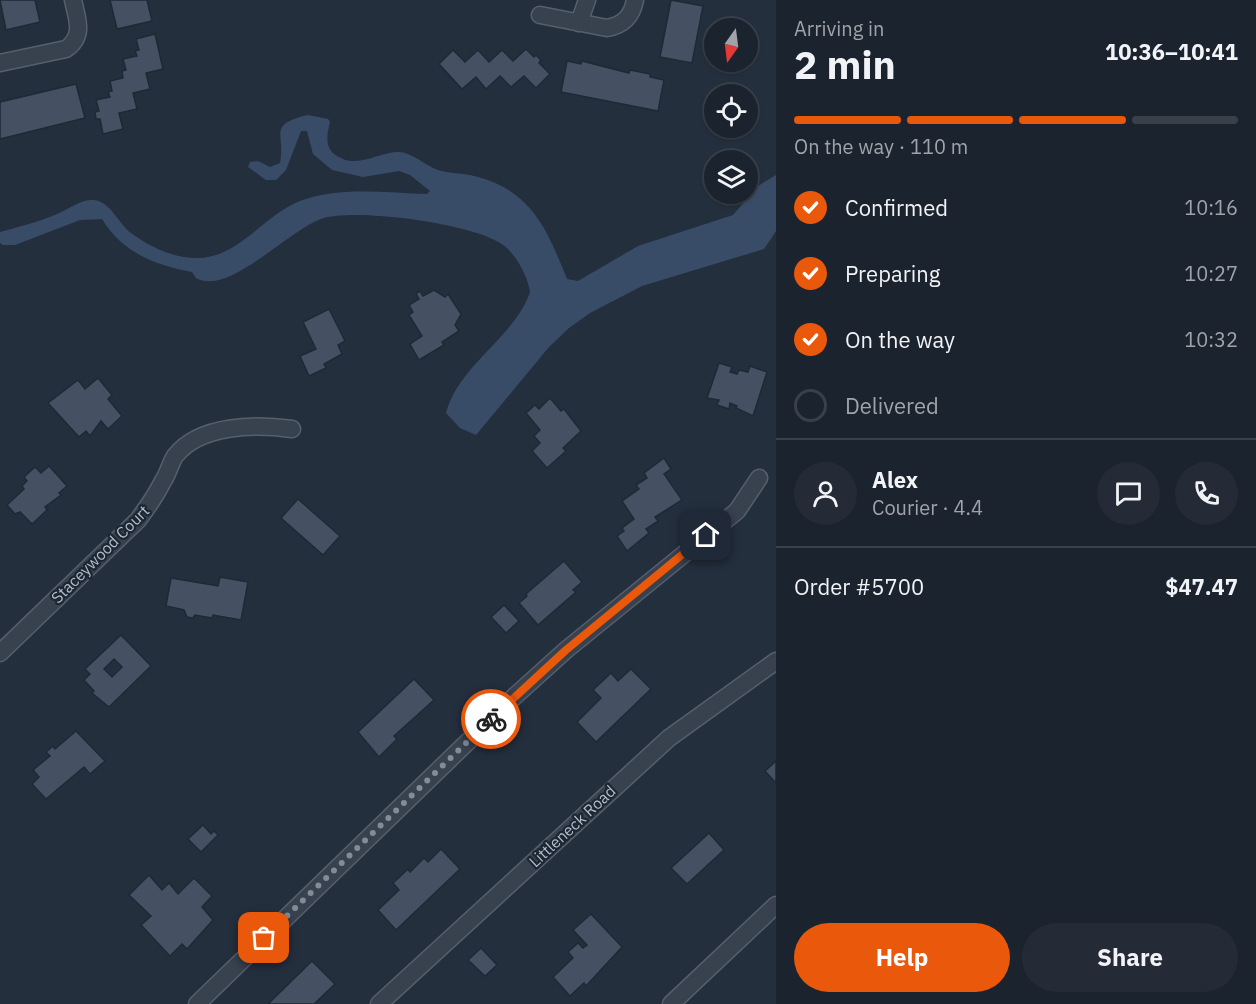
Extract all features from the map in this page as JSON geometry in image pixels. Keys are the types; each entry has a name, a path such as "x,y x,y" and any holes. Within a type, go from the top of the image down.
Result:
{"street":[{"path":"0,63 66,49 73,44 78,37 79,27 73,0"},
{"path":"579,23 586,0"},
{"path":"540,15 607,28 616,27 632,14 635,0"},
{"name":"Staceywood Court","path":"0,653 138,520 153,501 175,457 183,449 203,437 234,428 271,426 292,429"},
{"path":"197,1004 515,696 566,650 737,511 759,478"},
{"name":"Littleneck Road","path":"379,1004 669,738 776,661"},
{"path":"670,1004 776,905"}],"water":[{"path":"308,115 328,119 330,122 327,139 329,148 337,156 349,161 402,152 438,170 478,177 497,184 525,203 536,216 553,245 567,279 578,281 638,246 733,215 742,204 758,204 758,186 776,175 776,231 764,249 642,286 590,313 569,328 549,347 476,435 460,428 446,413 462,380 512,323 523,308 530,292 525,274 515,257 494,239 447,225 419,220 340,215 310,224 242,270 225,278 210,281 196,278 192,272 165,266 141,256 120,241 102,219 80,220 15,245 0,243 0,232 33,223 85,201 97,200 108,207 126,229 146,243 172,254 199,258 227,251 287,207 315,196 347,192 427,194 430,191 410,175 399,171 363,177 332,170 313,154 307,131 301,131 286,170 276,180 266,180 248,167 250,162 258,161 270,167 280,163 280,132 282,127 295,119"}],"building":[{"path":"0,0 35,0 40,22 6,30"},
{"path":"110,0 147,0 152,21 117,29"},
{"path":"671,0 703,6 692,63 660,57"},
{"path":"155,34 163,69 146,73 150,89 133,93 137,109 119,113 123,129 103,134 100,119 96,119 95,112 99,111 96,100 110,97 108,92 112,91 110,81 123,78 122,71 126,70 123,59 137,56 135,51 139,50 136,39"},
{"path":"526,49 541,60 539,63 550,74 536,88 524,76 511,87 500,76 486,89 476,77 462,89 439,64 453,50 465,62 478,50 489,62 502,50 513,61"},
{"path":"567,61 581,64 582,61 629,73 630,70 650,74 650,77 664,80 658,111 561,92"},
{"path":"76,84 85,118 0,139 0,102"},
{"path":"434,290 445,297 448,294 461,314 455,325 459,331 442,342 444,345 419,360 410,344 422,336 409,315 413,312 409,305 419,299 416,294 420,291 423,296"},
{"path":"329,309 345,341 338,345 342,354 324,364 326,368 309,376 300,356 316,349 303,322"},
{"path":"719,363 732,367 730,372 737,374 739,370 748,372 750,366 767,372 753,416 730,403 729,409 717,405 719,400 707,398"},
{"path":"98,378 112,395 108,399 122,416 108,429 101,421 90,436 86,431 79,437 48,403 78,380 85,389"},
{"path":"550,398 561,411 564,409 581,431 563,448 566,451 547,468 532,451 540,443 534,436 540,430 526,413 535,405 539,409"},
{"path":"664,458 671,469 664,474 682,500 655,517 658,521 646,529 649,533 627,551 617,536 624,531 622,528 634,519 622,501 639,489 636,485 647,478 644,473"},
{"path":"49,466 67,486 59,493 61,495 45,507 47,510 32,524 20,512 15,514 7,505 24,489 22,486 27,481 24,477 35,467 41,473"},
{"path":"298,499 340,536 323,555 281,518"},
{"path":"564,561 582,582 573,590 576,592 538,625 519,603 527,596 526,594"},
{"path":"220,577 248,582 241,620 213,615 212,618 195,615 193,618 187,617 184,610 166,606 171,578 218,586"},
{"path":"504,605 519,621 506,633 491,617"},
{"path":"121,635 151,666 109,707 92,693 94,691 84,680 90,674 85,669","holes":["114,659 122,667 112,677 104,669"]},
{"path":"631,669 651,689 596,742 577,722 601,698 593,690 611,673 618,681"},
{"path":"414,679 434,700 394,736 397,739 379,757 358,732"},
{"path":"76,731 105,761 90,774 84,767 46,799 32,784 39,777 33,770 50,756 46,752 53,746 55,749"},
{"path":"776,761 776,783 765,771"},
{"path":"203,825 211,834 214,831 218,835 201,852 188,839"},
{"path":"709,833 724,850 687,884 671,868"},
{"path":"441,849 460,869 396,930 378,910 399,890 393,883 408,869 410,872 424,858 428,862"},
{"path":"149,875 162,890 169,883 178,894 194,878 212,896 202,907 213,920 187,949 182,944 170,956 141,925 151,916 129,895"},
{"path":"591,914 622,947 586,986 584,983 570,996 553,977 573,958 568,952 578,943 583,948 587,945 573,930"},
{"path":"481,948 497,965 485,976 468,960"},
{"path":"312,961 335,984 314,1004 268,1004"}],"way so far":[{"path":"264,938 491,719"}],"route":[{"path":"491,719 566,650 706,535"}]}
